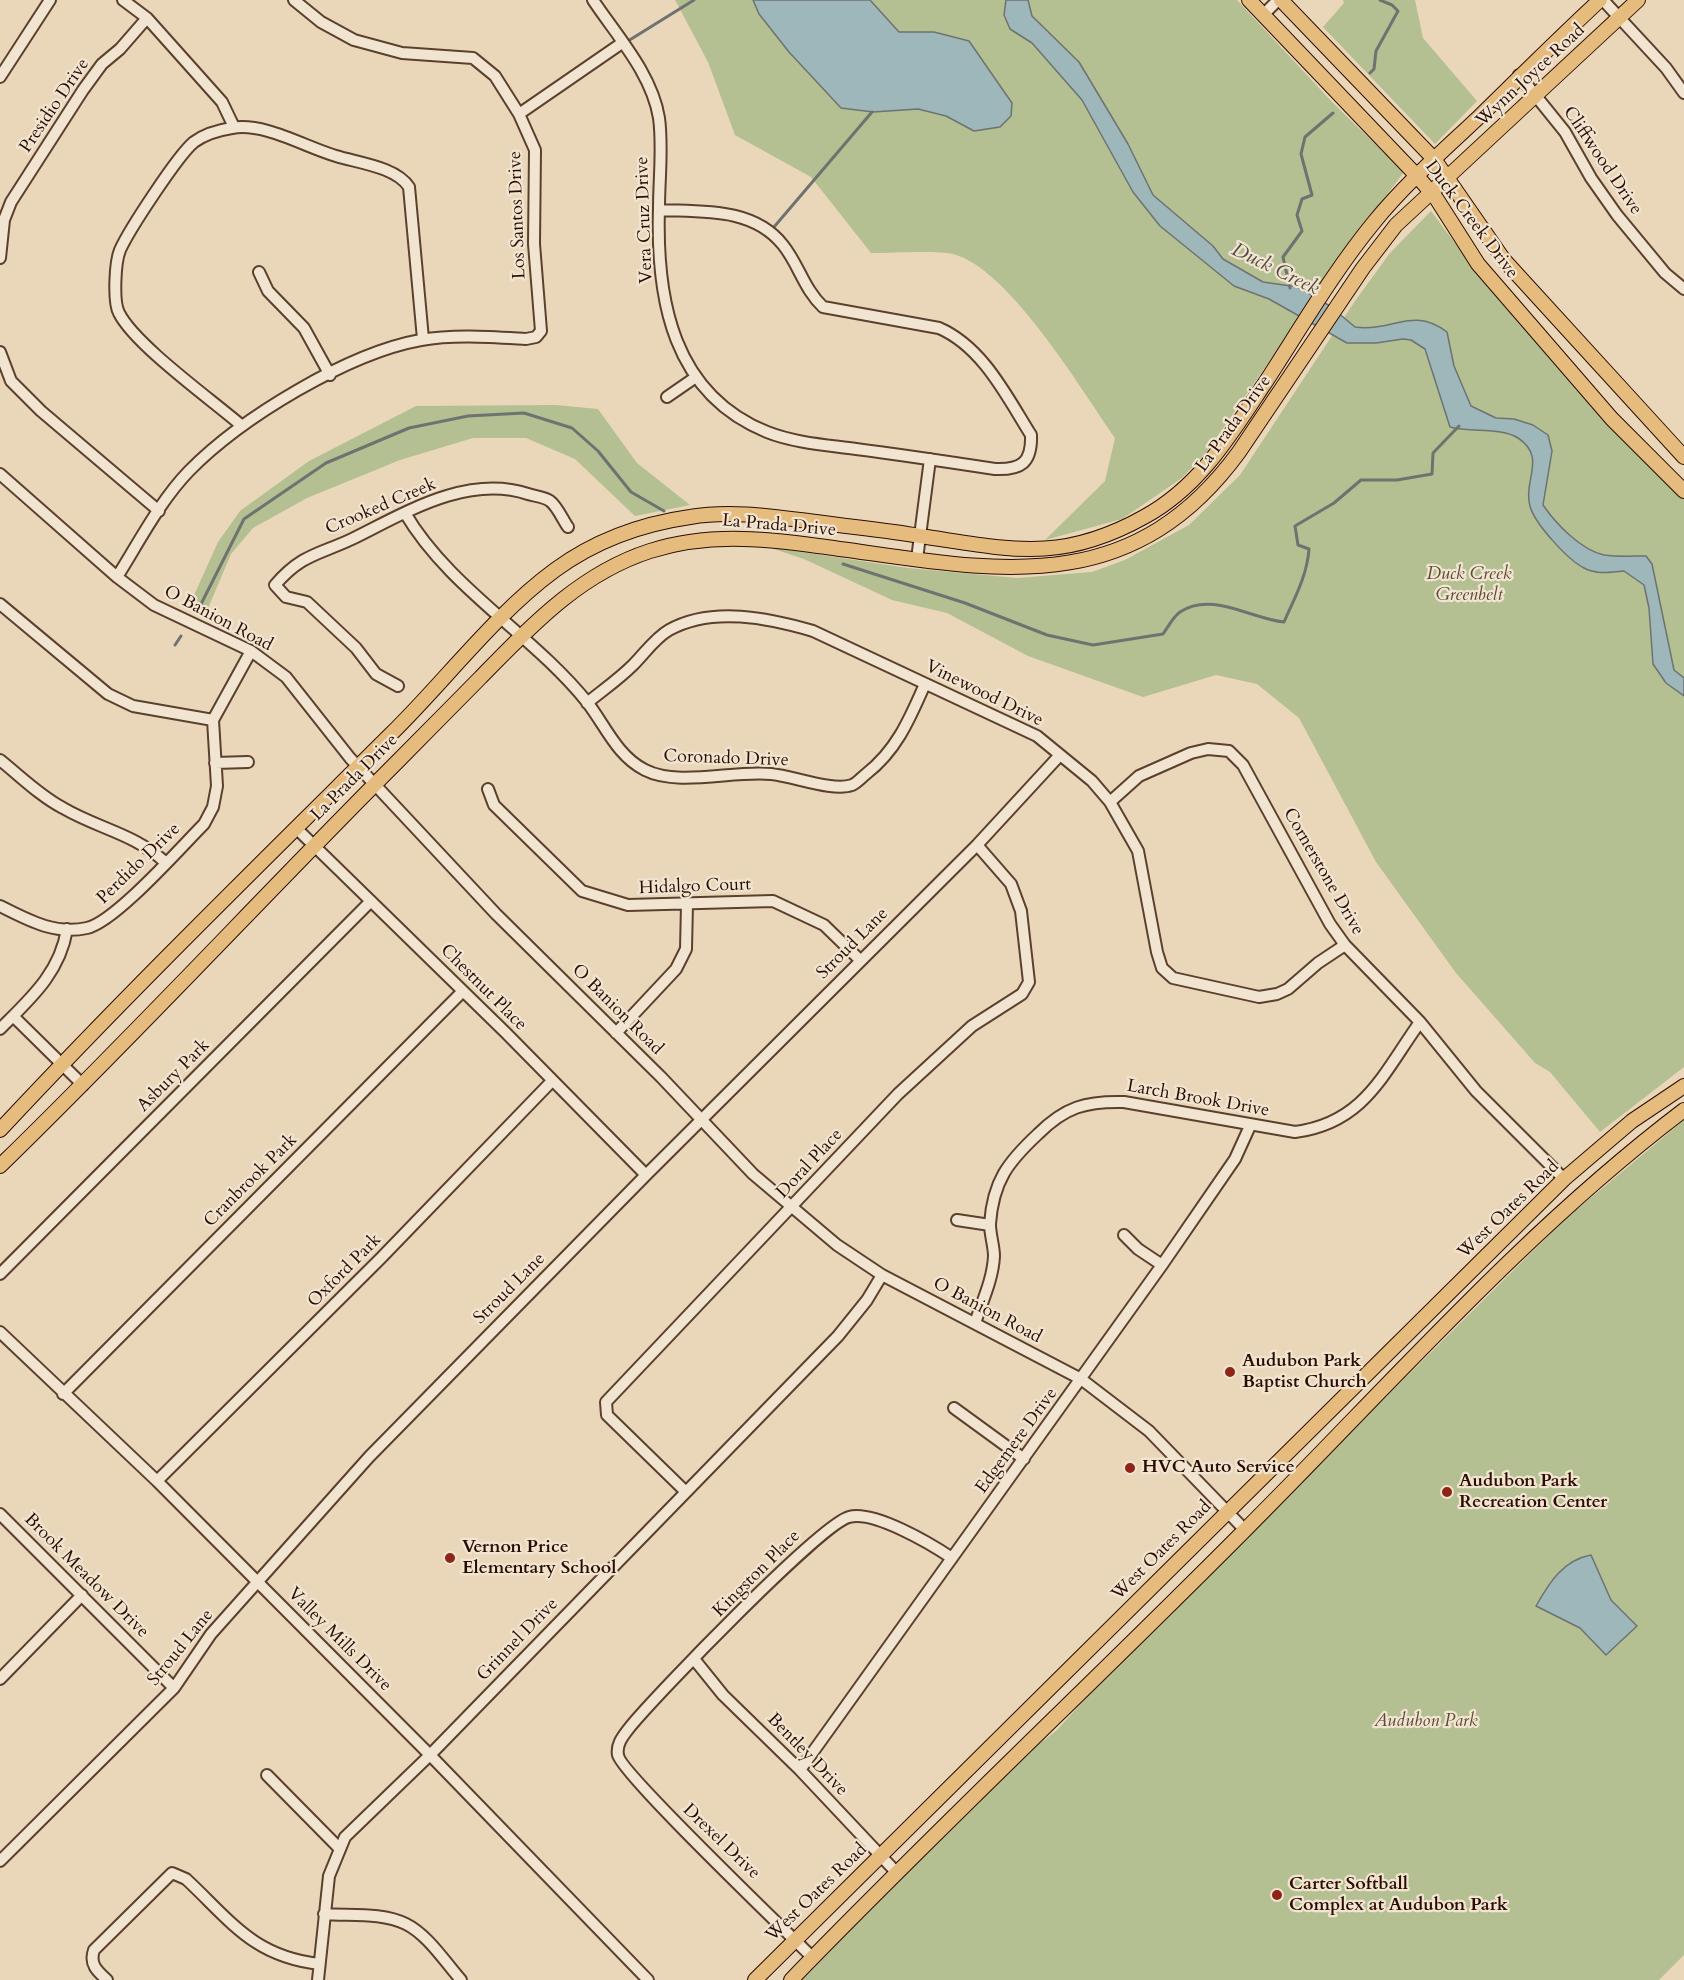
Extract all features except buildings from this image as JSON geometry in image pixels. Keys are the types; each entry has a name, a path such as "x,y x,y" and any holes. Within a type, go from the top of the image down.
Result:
{"main road":[{"name":"Duck Creek Drive","path":"1250,0 1417,176 1478,264 1612,419 1684,491"},
{"name":"Duck Creek Drive","path":"1280,0 1434,159 1504,260 1684,457"},
{"name":"Wynn Joyce Road","path":"1434,159 1519,75 1601,0"},
{"name":"Wynn Joyce Road","path":"1447,176 1496,134 1535,94 1638,0"},
{"name":"La Prada Drive","path":"0,1130 62,1064 358,767 502,618 552,572 613,536 641,526 690,517 761,515 920,536 997,549 1053,549 1089,541 1123,528 1149,515 1182,492 1221,449 1347,258 1377,219 1434,159"},
{"name":"La Prada Drive","path":"0,1167 83,1085 314,844 522,634 564,596 598,573 629,558 688,541 714,538 774,540 988,568 1027,568 1090,560 1120,550 1150,535 1193,505 1218,480 1395,225 1447,176"},
{"name":"West Oates Road","path":"755,1980 1564,1179 1632,1121 1684,1086"},
{"name":"West Oates Road","path":"791,1980 897,1873 1025,1750 1533,1239 1603,1173 1684,1110"},
{"path":"1533,1239 1562,1204 1566,1194 1564,1179 1583,1180 1603,1173"},
{"path":"1089,1648 1103,1671"},
{"path":"1006,1732 1025,1750"}],"street":[{"path":"2,71 50,0"},
{"path":"123,0 147,18 222,102 234,127"},
{"name":"Los Santos Drive","path":"294,0 321,22 354,40 402,53 473,58 495,76 519,114 535,150 533,233 541,331 536,337 526,339 423,339"},
{"name":"Vera Cruz Drive","path":"593,0 638,63 659,117 661,176 658,210 660,259 669,319 683,359 696,377 732,414 768,433 806,442 1015,470 1025,461 1032,448 1031,435 974,350 956,335 939,328 823,307 810,294 783,244 763,228 739,215 658,210"},
{"path":"1263,15 1280,0"},
{"path":"1601,0 1666,68 1684,93"},
{"name":"Presidio Drive","path":"0,258 4,220 11,202 82,90 102,64 120,49 147,18"},
{"path":"519,114 622,43"},
{"name":"Cliffwood Drive","path":"1519,75 1565,132 1591,178 1617,215 1665,273 1684,289"},
{"path":"117,577 159,511 188,472 242,426 286,398 330,375 391,346 423,339 409,187 404,179 383,170 308,148 260,128 234,127 207,134 179,157 120,252 115,298 118,311 144,343 242,426"},
{"path":"259,272 276,300 304,328 330,375"},
{"path":"0,352 11,381 41,411 159,511"},
{"path":"667,397 696,377"},
{"path":"917,559 930,459"},
{"name":"O Banion Road","path":"0,474 117,577 154,605 251,651 286,677 358,767 496,914 753,1173 837,1245 882,1275 1081,1379 1149,1431 1245,1530"},
{"name":"Crooked Creek","path":"398,686 376,674 356,648 307,602 286,597 275,585 285,573 308,555 343,543 441,497 473,490 515,490 550,501 568,528"},
{"name":"Coronado Drive","path":"405,513 422,542 522,634 587,703 621,751 634,764 648,772 682,777 771,774 838,786 853,784 883,761 906,727 925,684"},
{"path":"0,604 108,694 133,706 213,720 251,651"},
{"name":"Vinewood Drive","path":"587,703 617,680 670,630 698,621 751,617 813,631 1037,736 1092,781 1110,802 1138,851 1157,952 1162,968 1173,978 1259,997 1277,994 1288,989 1318,963 1345,945"},
{"name":"Perdido Drive","path":"0,906 36,925 67,929 89,928 105,919 204,824 213,807 217,786 213,720"},
{"name":"Cornerstone Drive","path":"1110,802 1139,776 1167,763 1208,749 1229,751 1244,765 1330,924 1345,945 1420,1022 1476,1090 1564,1179"},
{"name":"Stroud Lane","path":"0,1861 174,1688 211,1634 259,1583 301,1530 369,1457 701,1119 977,845 1060,755"},
{"path":"0,760 61,808 126,834 149,847 165,862"},
{"path":"215,763 248,762"},
{"name":"Hidalgo Court","path":"488,789 494,805 582,891 628,905 773,901 824,925 860,960"},
{"name":"Chestnut Place","path":"296,828 463,991 646,1175"},
{"name":"Doral Place","path":"686,1492 607,1415 606,1402 898,1094 972,1026 1023,994 1029,982 1021,911 1011,884 977,845"},
{"name":"Asbury Park","path":"0,1274 371,901"},
{"path":"616,1033 675,969 686,949 687,904"},
{"path":"0,1029 50,977 61,954 67,929"},
{"name":"Cranbrook Park","path":"63,1394 463,991"},
{"path":"13,1016 83,1085"},
{"name":"Larch Brook Drive","path":"975,1323 988,1285 994,1257 990,1225 1002,1173 1052,1119 1069,1109 1096,1101 1124,1102 1295,1132 1316,1129 1341,1119 1359,1105 1420,1022"},
{"name":"Oxford Park","path":"157,1481 381,1258 552,1081"},
{"name":"Edgemere Drive","path":"800,1770 1162,1265 1235,1160 1250,1125"},
{"path":"957,1220 990,1225"},
{"path":"1124,1235 1138,1249 1162,1265"},
{"name":"Grinnel Drive","path":"318,1980 328,1876 339,1848 368,1813 430,1755 634,1542 838,1336 867,1300 882,1275"},
{"name":"Valley Mills Drive","path":"0,1332 157,1481 430,1755 648,1980"},
{"path":"954,1408 1024,1459"},
{"name":"Brook Meadow Drive","path":"0,1514 174,1688"},
{"name":"Kingston Place","path":"618,1745 630,1726 694,1659 814,1540 837,1521 850,1516 871,1518 932,1544 952,1558"},
{"path":"0,1678 82,1595"},
{"name":"Bentley Drive","path":"694,1659 723,1695 800,1770 897,1873"},
{"name":"Drexel Drive","path":"618,1745 618,1758 654,1799 813,1958"},
{"path":"267,1775 339,1848"},
{"path":"107,1980 93,1965 91,1958 94,1950 172,1873 186,1879 254,1944 294,1961 320,1964"},
{"path":"324,1914 382,1917 407,1925 423,1938 461,1980"}],"green space":[{"path":"675,0 1237,0 1333,103 1404,172 1357,234 1206,453 1182,478 1122,519 1045,540 1105,481 1115,438 1084,391 1020,306 997,282 975,264 953,254 945,253 871,253 811,177 735,135 708,62"},
{"path":"1343,0 1415,0 1423,38 1477,101 1435,144 1323,27 1344,3"},
{"name":"Duck Creek Greenbelt","path":"1431,211 1484,282 1684,497 1684,1067 1600,1132 1550,1072 1535,1063 1456,973 1376,862 1299,718 1257,684 1216,675 1143,697 1028,656 947,613 892,600 804,559 768,547 908,568 1017,578 1092,572 1125,560 1189,525 1240,475 1355,301 1390,253"},
{"path":"556,405 598,409 637,463 690,505 635,516 575,459 526,438 473,438 400,460 307,498 253,528 231,554 206,613 190,604 218,542 240,511 309,461 416,406"},
{"name":"Audubon Park","path":"1684,1120 1684,1955 1659,1980 798,1980 1025,1754 1056,1731 1122,1659 1562,1222"}],"water":[{"path":"753,0 870,0 899,32 934,32 969,41 1012,103 1011,116 1000,127 974,131 946,116 918,109 873,112 841,108 789,52 759,14"},
{"path":"1006,0 1028,0 1032,16 1079,62 1128,144 1153,195 1213,246 1223,259 1263,282 1298,287 1330,306 1355,327 1368,328 1413,320 1435,325 1447,332 1454,366 1471,406 1496,418 1514,419 1533,425 1548,435 1552,451 1543,505 1562,528 1587,548 1604,555 1646,556 1652,564 1674,670 1684,678 1684,696 1666,683 1653,664 1649,608 1644,585 1624,571 1599,572 1577,564 1538,522 1530,506 1529,487 1533,461 1527,445 1518,438 1503,432 1450,427 1425,349 1411,340 1347,343 1269,299 1234,286 1160,226 1133,192 1082,100 1032,43 1010,29 1004,15"},
{"path":"1591,1555 1611,1600 1637,1626 1606,1655 1580,1628 1536,1606 1546,1589 1565,1567"}],"waterway":[{"path":"628,41 694,0"},
{"path":"1370,73 1374,69 1376,51 1398,11 1392,5 1380,0"},
{"path":"774,227 872,112"},
{"name":"Duck Creek","path":"1290,288 1283,257 1302,231 1297,215 1302,199 1312,195 1301,154 1305,137 1333,113"},
{"path":"197,612 244,519 326,463 409,428 468,416 524,413 572,428 598,451 631,492 664,511"},
{"path":"843,564 965,603 1047,635 1093,645 1163,634 1180,612 1192,606 1205,604 1232,608 1284,622 1308,559 1309,549 1298,545 1295,526 1334,503 1361,480 1397,480 1432,474 1433,453 1459,426"},
{"path":"175,645 181,636"}],"place":[{"name":"Audubon Park Baptist Church","path":"1230,1372"},
{"name":"HVC Auto Service","path":"1130,1468"},
{"name":"Audubon Park Recreation Center","path":"1447,1492"},
{"name":"Vernon Price Elementary School","path":"450,1558"},
{"name":"Carter Softball Complex at Audubon Park","path":"1277,1895"}]}
